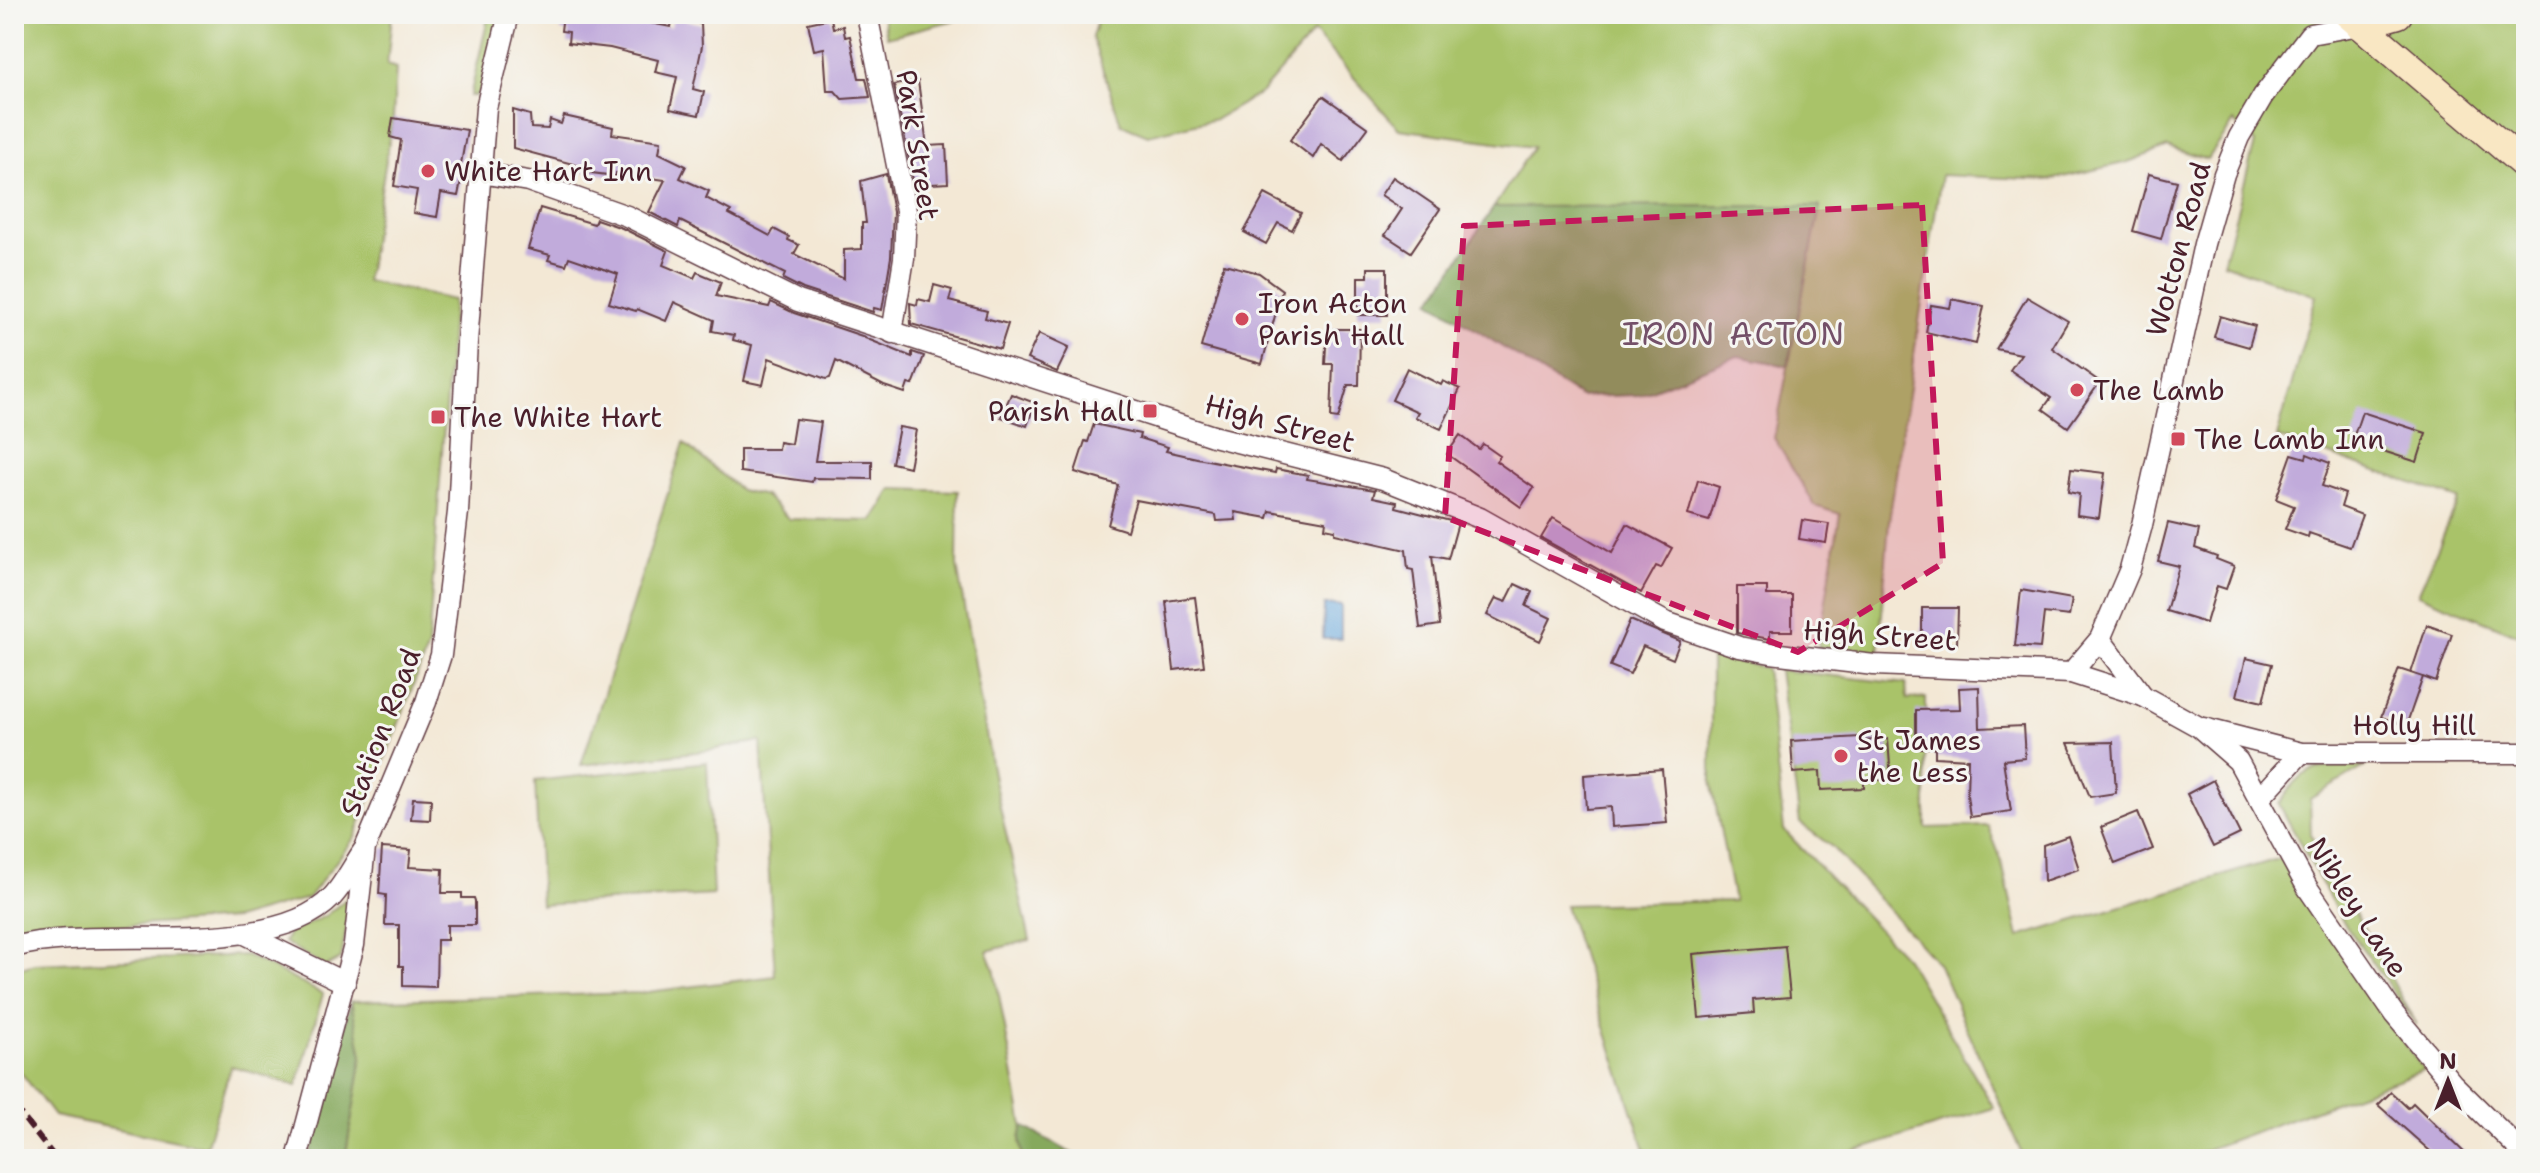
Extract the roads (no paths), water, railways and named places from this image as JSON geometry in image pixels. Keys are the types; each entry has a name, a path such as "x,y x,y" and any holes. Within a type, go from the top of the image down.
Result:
{"main road":[{"path":"2354,19 2398,14"},
{"path":"2354,19 2526,166"}],"street":[{"name":"Station Road","path":"297,1159 354,945 365,848 426,702 441,655 458,512 467,342 486,108 509,14"},
{"name":"Park Street","path":"867,14 906,211 904,258 892,333"},
{"name":"Wotton Road","path":"2071,673 2100,639 2130,569 2204,244 2224,174 2239,137 2263,96 2310,34 2354,19"},
{"name":"High Street","path":"481,173 528,181 627,216 798,301 892,333 1213,436 1383,479 1480,518 1665,622 1739,647 1874,665 2071,673"},
{"name":"Nibley Lane","path":"2100,639 2143,696"},
{"name":"Nibley Lane","path":"2071,673 2143,696 2199,727 2238,761 2307,887 2394,1014 2452,1083 2526,1156"},
{"name":"Holly Hill","path":"2199,727 2301,753 2526,753"},
{"path":"2259,799 2301,753"},
{"path":"14,947 87,939 245,934 297,920 331,898 365,848"},
{"path":"245,934 345,983"}],"water":[{"path":"1324,605 1341,605 1341,639 1323,639"}],"railway":[{"path":"14,1106 56,1159"}],"place":[{"name":"White Hart Inn","path":"428,171"},
{"name":"Iron Acton Parish Hall","path":"1242,319"},
{"name":"The Lamb","path":"2077,390"},
{"name":"Parish Hall","path":"1150,411"},
{"name":"The White Hart","path":"438,417"},
{"name":"The Lamb Inn","path":"2178,439"},
{"name":"St James the Less","path":"1841,756"}],"district":[{"name":"IRON ACTON","path":"1734,334"}]}
